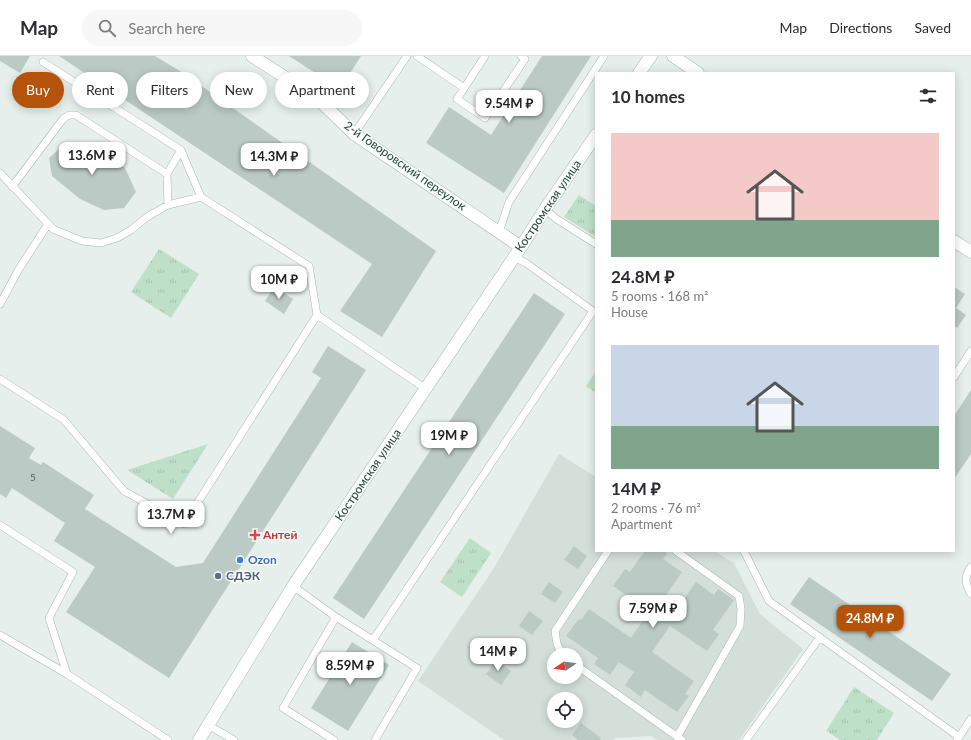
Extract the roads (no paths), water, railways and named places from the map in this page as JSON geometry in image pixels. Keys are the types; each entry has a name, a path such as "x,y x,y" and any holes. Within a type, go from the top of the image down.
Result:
{"street":[{"name":"2-й Говоровский переулок","path":"252,56 317,98 354,134 499,232 518,252"},
{"path":"640,72 650,56"},
{"path":"673,56 697,72"},
{"name":"Костромская улица","path":"199,740 293,586 595,136"},
{"path":"955,242 971,252"}],"lane":[{"path":"354,134 407,56"},
{"path":"417,56 464,88"},
{"path":"485,56 457,99 485,118 525,59 521,56"},
{"path":"499,232 509,202 604,56"},
{"path":"0,379 64,420 124,490 184,524 316,315 309,266 201,197 181,150 43,62"},
{"path":"12,187 63,119 69,115 76,115 167,174"},
{"path":"168,205 167,174 181,150"},
{"path":"0,173 53,229 82,241 102,243 117,238 168,205 201,197"},
{"path":"545,209 555,218 595,243"},
{"path":"0,304 19,269 48,224"},
{"path":"373,640 593,311 526,263 518,252"},
{"path":"316,315 426,389"},
{"path":"955,375 971,351"},
{"path":"0,526 73,572 49,618 67,674"},
{"path":"559,648 555,631 607,552"},
{"path":"583,670 680,738 740,626 741,609 739,596 677,552"},
{"path":"744,552 769,601 958,739 971,719"},
{"path":"971,567 967,572 965,582 971,594"},
{"path":"293,586 336,617 417,668 375,740"},
{"path":"334,740 284,708 336,617"},
{"path":"0,635 67,674 168,740"},
{"path":"746,740 820,637"},
{"path":"208,725 234,740"}],"place":[{"name":"Антей","path":"255,535"},
{"name":"Ozon","path":"240,560"},
{"name":"СДЭК","path":"218,576"}]}
